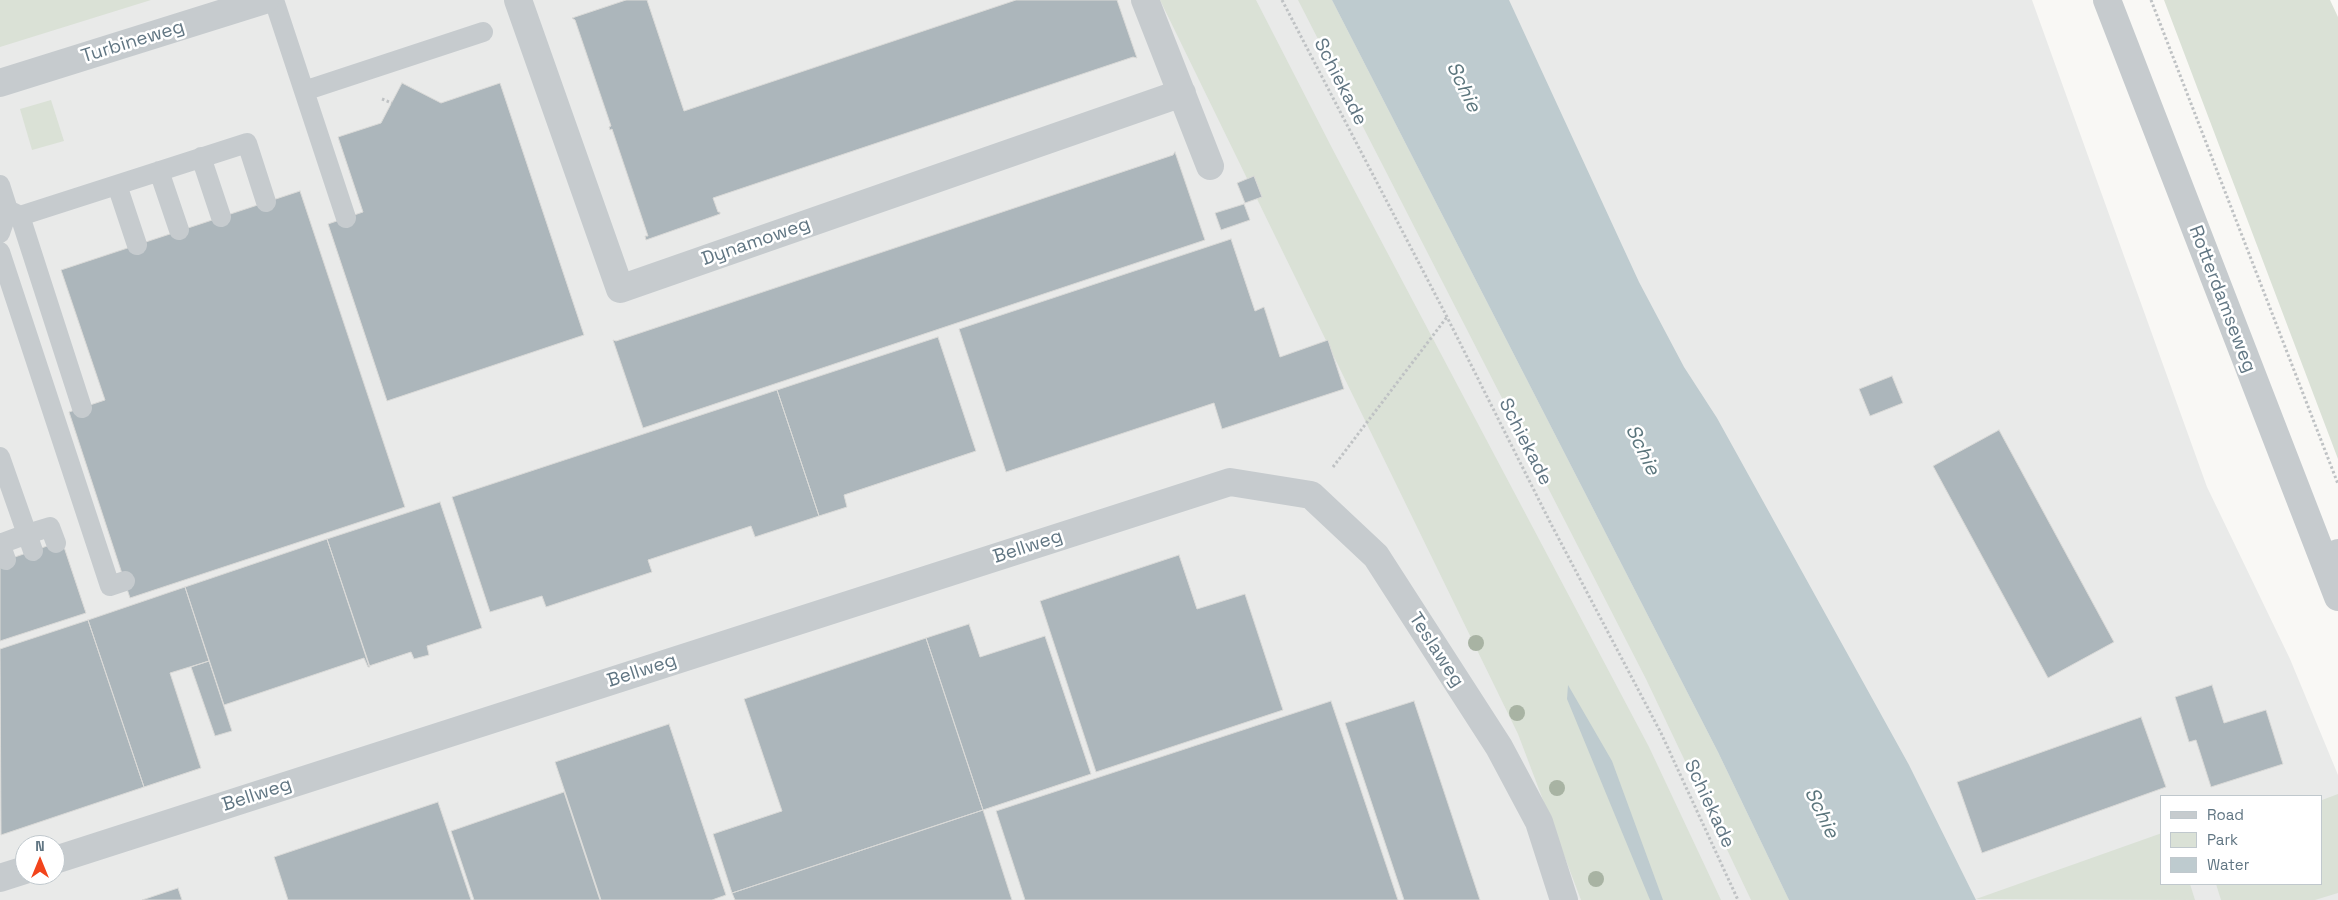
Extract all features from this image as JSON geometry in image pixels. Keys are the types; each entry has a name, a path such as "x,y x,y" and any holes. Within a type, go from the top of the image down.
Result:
{"street":[{"name":"Turbineweg","path":"0,83 265,0"},
{"name":"Dynamoweg","path":"518,0 620,289 1182,93"},
{"path":"1145,0 1210,166"},
{"name":"Rotterdamseweg","path":"2107,0 2330,552 2338,597"},
{"name":"Bellweg","path":"65,857 1230,482 1311,495"},
{"name":"Teslaweg","path":"1311,495 1376,556 1499,748 1539,822 1564,900"},
{"path":"0,878 15,873"}],"lane":[{"path":"274,0 346,218"},
{"path":"304,91 483,32"},
{"path":"0,233 14,213 117,185 247,143 266,202"},
{"path":"201,158 221,217"},
{"path":"159,172 179,230"},
{"path":"0,185 14,213 82,408"},
{"path":"117,185 137,245"},
{"path":"0,252 110,586 125,581"},
{"path":"0,457 30,543"},
{"path":"2,549 30,543 50,527 56,544"}],"path":[{"name":"Schiekade","path":"1282,0 1661,734 1738,900"},
{"path":"2151,0 2338,484"},
{"path":"1311,495 1447,317"}],"shaded area":[{"path":"0,0 2032,0 2207,487 2290,659 2338,775 2338,900 0,900"}],"green space":[{"path":"0,0 151,0 0,47"},
{"path":"1160,0 1256,0 1333,150 1649,747 1721,900 1581,900 1518,734"},
{"path":"1298,0 1332,0 1718,752 1789,900 1751,900 1646,679"},
{"path":"2164,0 2330,0 2338,17 2338,459"},
{"path":"51,100 64,141 32,150 20,109"},
{"path":"2338,794 2338,893 2315,900 2221,900 2216,885 2323,885 2323,800"},
{"path":"2160,834 2160,885 2190,885 2195,900 1976,899"}],"water":[{"name":"Schie","path":"1332,0 1509,0 1639,282 1684,367 1717,418 1909,765 1976,900 1789,900 1718,752"},
{"path":"1568,685 1612,761 1663,900 1650,900 1567,699"}],"building":[{"path":"626,0 647,0 684,111 1016,0 1117,0 1137,58 1133,57 713,198 720,214 646,240 645,236 648,236 612,129 610,130 609,127 611,126 575,20 572,18"},
{"path":"402,83 441,103 500,83 584,335 387,401 328,224 363,212 338,137 381,123"},
{"path":"1175,152 1205,240 643,428 613,340 616,341 1173,155"},
{"path":"1254,176 1262,197 1245,203 1237,183"},
{"path":"300,191 405,507 130,598 69,412 105,400 61,270"},
{"path":"1244,204 1250,220 1221,230 1215,213"},
{"path":"1231,239 1255,311 1264,307 1280,357 1328,340 1344,389 1222,429 1214,403 1006,472 959,329"},
{"path":"938,337 976,451 844,495 847,507 819,516 777,390"},
{"path":"1892,376 1903,403 1870,416 1859,389"},
{"path":"777,390 819,516 755,537 751,526 648,560 652,572 546,607 542,596 490,612 452,497"},
{"path":"1999,430 2114,642 2048,678 1933,466"},
{"path":"440,502 482,628 427,646 429,655 414,659 411,652 369,666 327,539"},
{"path":"327,539 370,667 368,667 364,658 224,705 185,587"},
{"path":"62,541 86,613 0,641 0,562"},
{"path":"1179,555 1197,609 1245,594 1283,710 1096,772 1040,601"},
{"path":"185,587 209,661 170,673 201,768 144,787 88,620"},
{"path":"88,620 144,787 1,835 0,649"},
{"path":"969,624 980,657 1045,636 1091,774 983,810 926,638"},
{"path":"926,638 983,810 732,893 713,834 782,811 744,699"},
{"path":"209,661 232,731 215,736 191,667"},
{"path":"2212,685 2224,723 2266,710 2283,764 2211,787 2196,740 2189,742 2175,697"},
{"path":"1331,701 1398,900 1025,900 996,811"},
{"path":"1414,701 1480,900 1404,900 1345,723"},
{"path":"2141,717 2166,787 1982,853 1957,782"},
{"path":"669,724 726,895 712,900 601,900 555,762"},
{"path":"564,792 600,900 474,900 451,831"},
{"path":"438,802 471,900 288,900 274,857"},
{"path":"983,810 1012,900 735,900 732,893"},
{"path":"178,888 182,900 142,900"}]}
